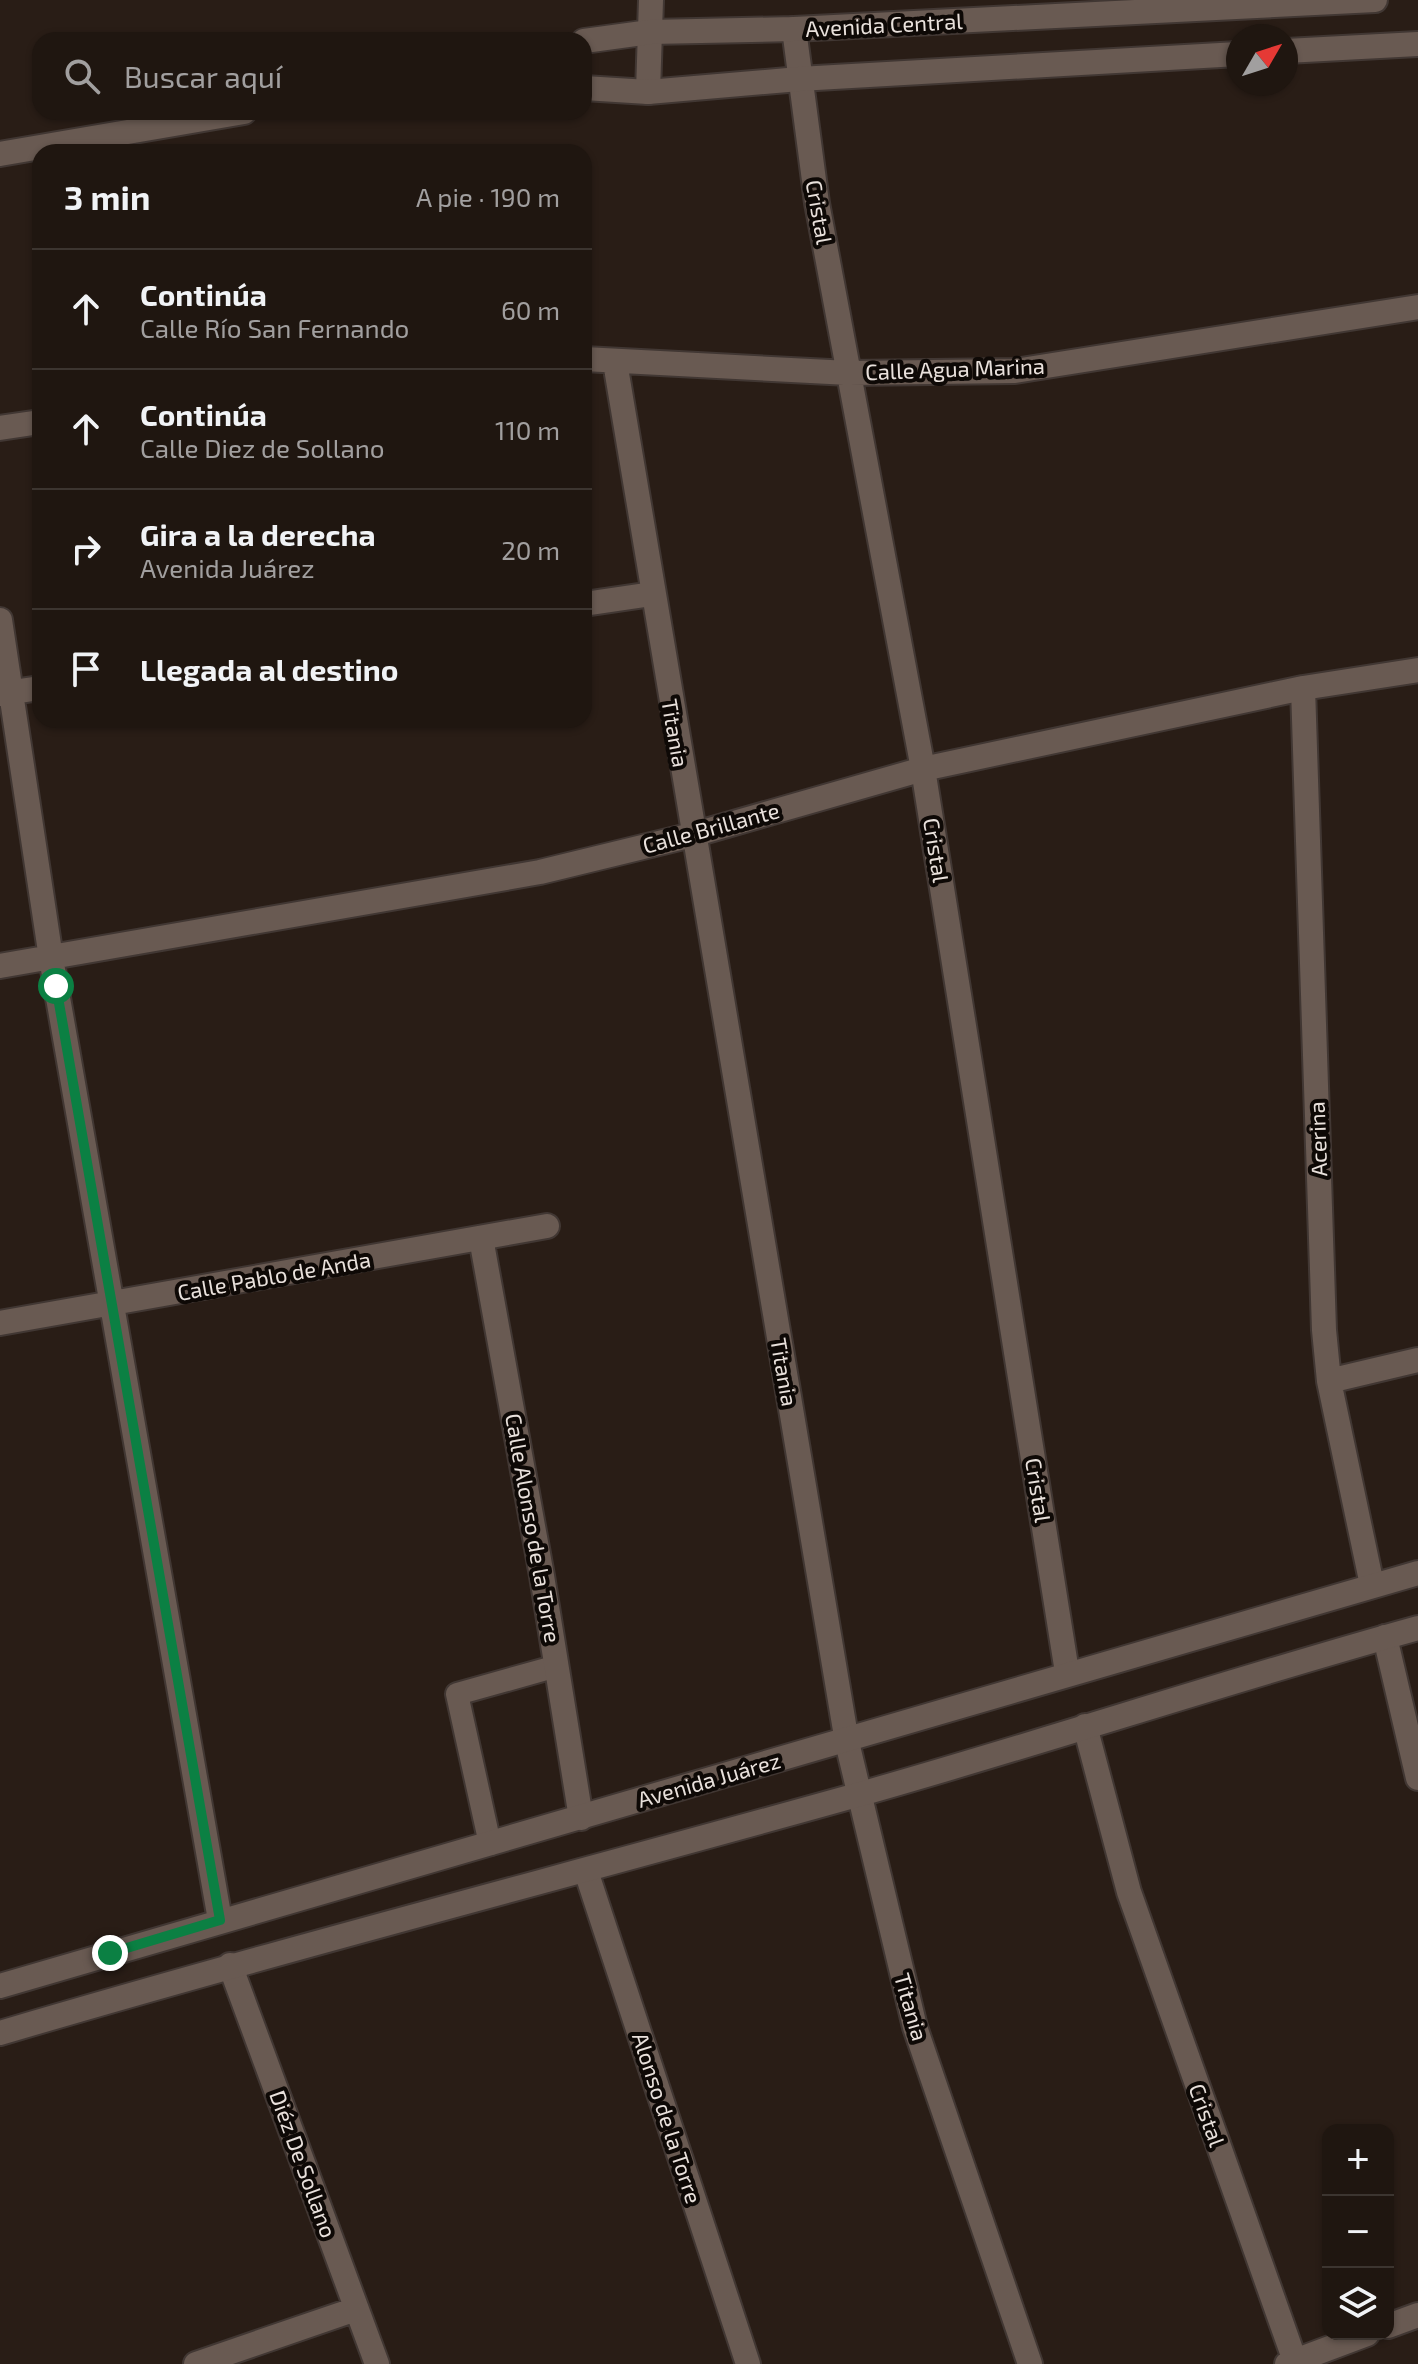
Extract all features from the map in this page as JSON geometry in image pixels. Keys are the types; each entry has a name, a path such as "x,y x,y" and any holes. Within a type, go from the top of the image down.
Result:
{"street":[{"path":"648,92 651,0"},
{"name":"Avenida Central","path":"592,40 650,32 794,29 1375,0"},
{"name":"Cristal","path":"794,29 817,203 923,769 1067,1672"},
{"path":"1298,50 1418,44"},
{"path":"592,88 648,92 799,79 1226,55"},
{"path":"58,144 198,120"},
{"path":"0,154 32,148"},
{"name":"Calle Agua Marina","path":"592,360 849,373 1043,368 1418,307"},
{"name":"Titania","path":"615,362 692,835 847,1742 915,2027 1030,2364"},
{"path":"0,428 32,423"},
{"path":"592,603 652,594"},
{"path":"0,620 7,693 51,958 220,1920"},
{"name":"Calle Brillante","path":"0,966 540,872 692,835 923,769 1303,688 1418,670"},
{"name":"Acerina","path":"1303,688 1329,1381 1372,1585"},
{"path":"7,693 32,689"},
{"name":"Calle Pablo de Anda","path":"0,1323 547,1226"},
{"name":"Calle Alonso de la Torre","path":"481,1238 581,1818"},
{"path":"1329,1381 1418,1360"},
{"name":"Avenida Juárez","path":"0,1986 220,1920 847,1742 1067,1672 1418,1573"},
{"path":"0,2033 230,1965 586,1871 859,1794 1418,1628"},
{"path":"1385,1637 1418,1778"},
{"name":"Cristal","path":"1085,1726 1129,1892 1292,2363"},
{"name":"Alonso de la Torre","path":"586,1871 748,2364"},
{"name":"Diéz De Sollano","path":"230,1965 377,2364"},
{"path":"196,2364 356,2309"},
{"path":"1394,2324 1418,2315"},
{"path":"1292,2363 1351,2340"}],"lane":[{"path":"490,1844 457,1694 557,1666"}],"route":[{"path":"56,986 220,1920 110,1953"}]}
